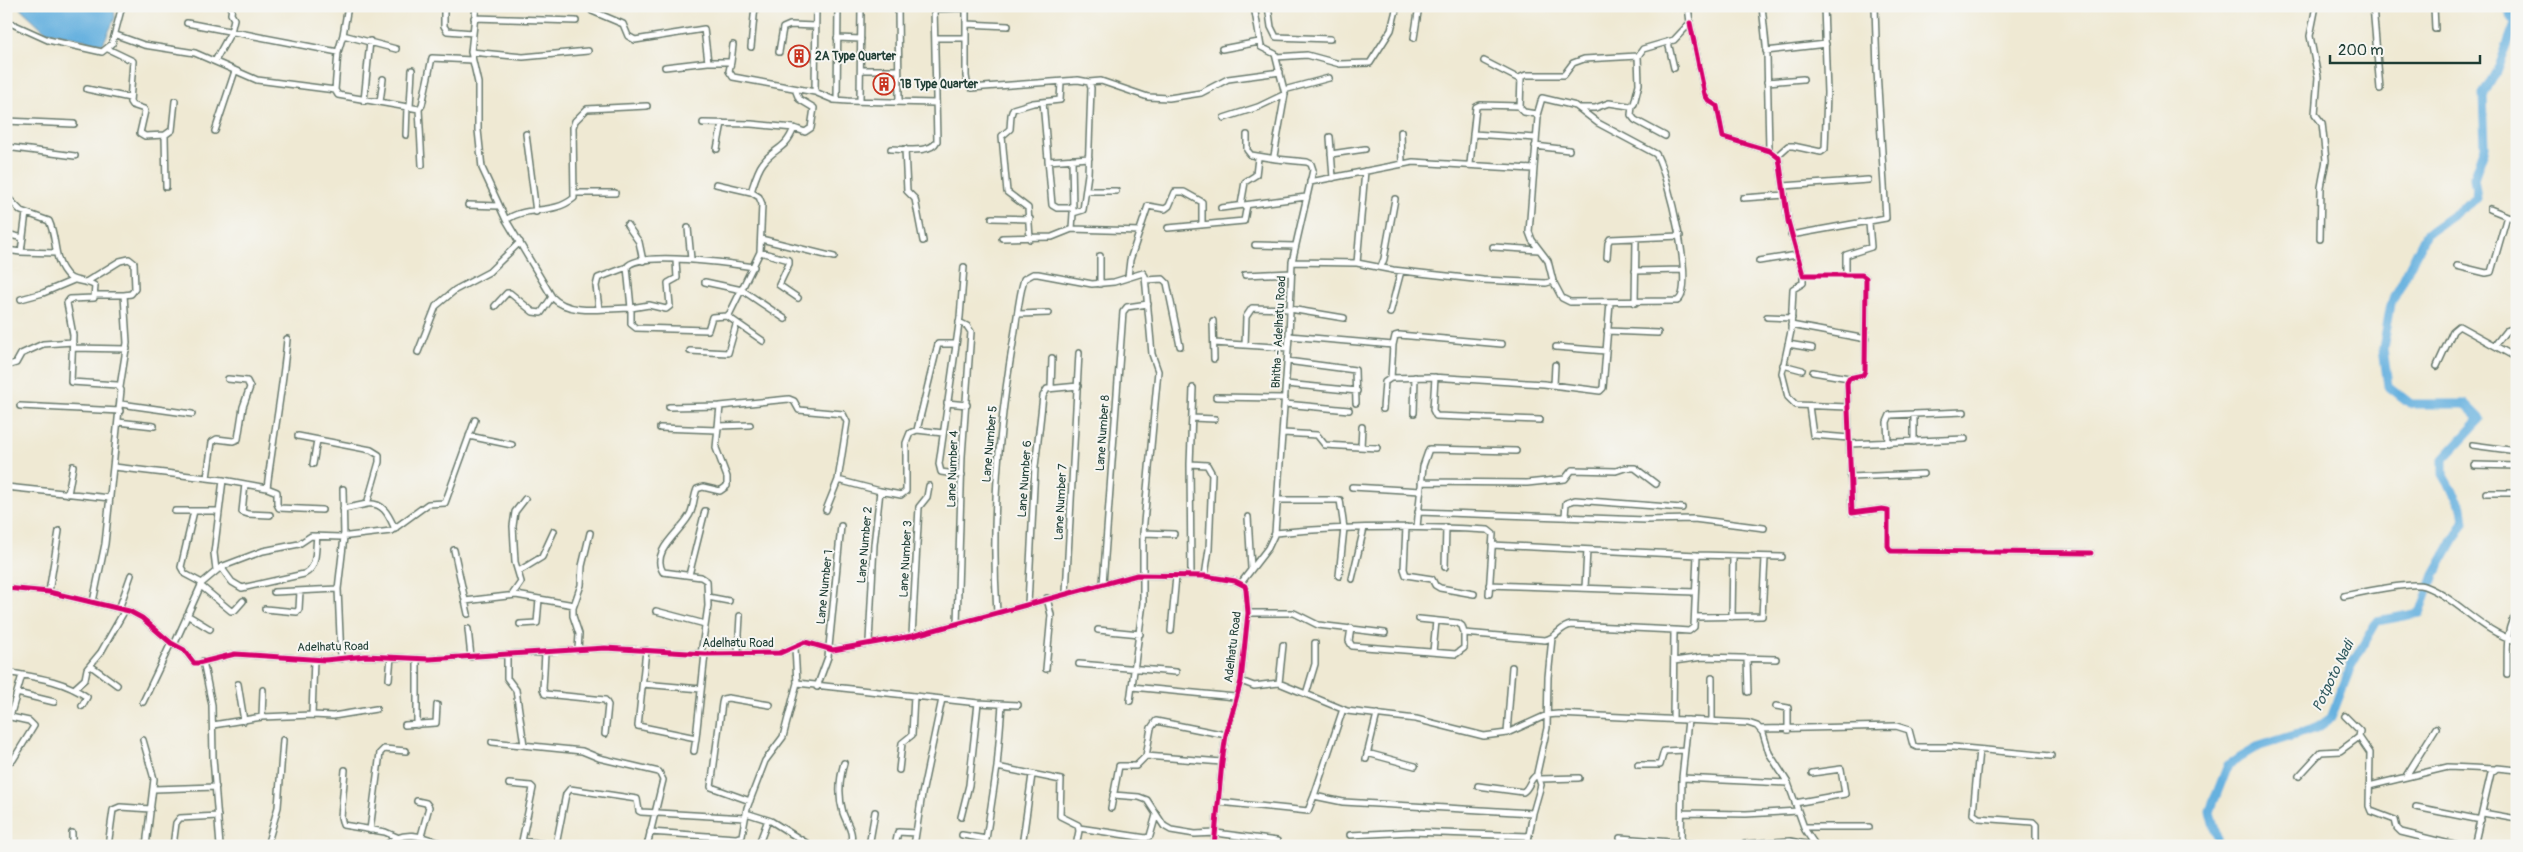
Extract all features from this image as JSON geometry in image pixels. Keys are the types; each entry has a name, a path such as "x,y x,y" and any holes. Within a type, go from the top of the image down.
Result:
{"street":[{"path":"108,50 116,36 122,6"},
{"path":"215,61 231,32 234,18 231,14 232,6"},
{"path":"348,6 344,35 338,52 335,90 338,96 418,109"},
{"path":"476,6 471,52 478,83 479,156 486,180 506,220 552,297 565,307 631,308 649,305 666,309 670,306 668,283 677,278 676,260"},
{"path":"589,6 592,11 623,24 628,36 635,40 704,29 708,62"},
{"path":"751,47 755,6"},
{"path":"815,92 816,6"},
{"path":"837,100 838,6"},
{"path":"860,102 861,6"},
{"path":"898,6 898,102"},
{"path":"1254,6 1259,42 1262,48 1272,52 1276,57 1284,92 1284,103 1274,152 1276,159"},
{"path":"1268,6 1271,27 1276,37 1330,39"},
{"path":"1276,57 1307,55 1340,64 1370,63 1391,30 1396,6"},
{"path":"1414,38 1419,6"},
{"path":"1688,6 1705,95 1709,101 1718,106 1723,137 1769,150 1778,155"},
{"path":"1762,6 1766,51 1769,150"},
{"path":"1778,155 1788,146 1821,152 1825,149 1826,44 1824,6"},
{"path":"1791,235 1884,220 1886,216 1875,6"},
{"path":"2316,6 2310,36 2318,77 2315,114 2322,124 2326,160 2321,187 2320,239"},
{"path":"2373,6 2380,90"},
{"path":"2434,6 2435,29"},
{"path":"891,149 928,148 935,144 934,7 963,8 966,10 967,82 972,88 1078,80 1089,82 1101,81 1148,97 1164,98 1201,93 1225,80 1280,72"},
{"path":"444,10 444,26 447,31 473,33"},
{"path":"474,18 576,21"},
{"path":"6,21 48,40 96,51 108,50 133,60 130,98 132,105 144,109 145,112 140,129 142,135 166,135 172,130 175,101"},
{"path":"187,23 338,52"},
{"path":"1537,115 1524,112 1520,106 1521,80 1523,75 1564,75 1573,63 1584,59 1640,54 1674,40 1690,23"},
{"path":"967,24 1008,26"},
{"path":"779,52 783,28 790,25 816,26"},
{"path":"344,35 396,49"},
{"path":"116,36 144,45 195,53 258,80 335,90"},
{"path":"837,38 861,39"},
{"path":"935,38 966,38"},
{"path":"364,101 370,41"},
{"path":"1222,49 1259,42"},
{"path":"1668,42 1674,68"},
{"path":"1766,51 1826,44"},
{"path":"733,45 729,71 733,77 815,92 837,100 936,103"},
{"path":"471,52 523,57 588,51"},
{"path":"1640,54 1638,96 1632,106 1632,115 1634,120 1665,136"},
{"path":"422,165 418,109 422,105 432,58 472,60"},
{"path":"1484,61 1521,80"},
{"path":"664,67 708,62 731,62"},
{"path":"406,135 412,70"},
{"path":"860,70 898,70"},
{"path":"216,131 235,71"},
{"path":"1224,118 1258,107 1284,92 1329,78"},
{"path":"380,102 383,79"},
{"path":"1767,82 1804,79"},
{"path":"1030,238 1030,218 1027,206 1007,192 1002,136 1010,130 1013,109 1023,105 1060,100 1061,82"},
{"path":"1043,102 1052,205 1058,208 1083,210 1089,158 1091,88 1089,82"},
{"path":"87,89 130,98"},
{"path":"703,123 786,126 808,131 814,112 811,106 799,99 796,89"},
{"path":"1543,98 1568,103 1579,108 1615,133 1656,154 1680,236 1683,270 1680,300 1635,303 1565,301 1553,280 1548,260 1539,250 1529,232 1537,115 1540,100 1543,98"},
{"path":"1579,108 1595,108 1609,103 1632,106"},
{"path":"1470,164 1477,105 1520,106"},
{"path":"506,220 518,213 555,209 572,200 575,193 573,129 575,121 589,108 647,106"},
{"path":"6,120 74,124"},
{"path":"718,149 722,123"},
{"path":"751,192 762,164 788,142 794,128"},
{"path":"1401,132 1402,163"},
{"path":"526,134 536,212"},
{"path":"1473,134 1536,138"},
{"path":"166,135 166,187"},
{"path":"1247,136 1248,153 1258,158 1311,164 1313,170 1310,182 1402,163 1423,161 1533,169"},
{"path":"1330,137 1333,178"},
{"path":"1535,146 1569,150"},
{"path":"6,147 76,156"},
{"path":"905,149 907,191 915,199 923,241"},
{"path":"1331,154 1365,149"},
{"path":"1778,155 1791,235 1803,275 1803,283 1793,289 1792,325 1783,365 1783,381 1790,401 1796,405 1848,407"},
{"path":"1048,161 1089,158"},
{"path":"1168,228 1244,220 1245,182 1256,174 1258,158"},
{"path":"1072,159 1072,229"},
{"path":"1357,263 1365,171"},
{"path":"1783,186 1868,180"},
{"name":"Bhitha - Adelhatu Road","path":"1241,583 1268,548 1275,533 1279,500 1288,361 1292,262 1310,182"},
{"path":"716,184 751,192 761,199 760,252 754,267 727,316"},
{"path":"1086,191 1116,191"},
{"path":"1128,277 1130,260 1148,206 1167,208 1177,191 1200,200 1202,225"},
{"path":"575,193 615,193"},
{"path":"1743,198 1785,195"},
{"path":"6,196 16,207 26,213 49,221 59,265 74,280"},
{"path":"1221,208 1306,197"},
{"path":"1381,268 1395,199"},
{"path":"468,205 499,206"},
{"path":"2490,209 2517,220"},
{"path":"21,252 26,213"},
{"path":"2457,266 2491,272 2507,216"},
{"path":"992,218 1030,218"},
{"path":"1846,275 1846,255 1871,247 1869,223"},
{"path":"627,225 638,242 643,261"},
{"path":"688,228 691,259"},
{"path":"1002,238 1052,237 1072,229 1077,231 1140,231"},
{"path":"6,234 23,238"},
{"path":"1608,257 1608,243 1610,239 1680,236"},
{"path":"761,238 834,257"},
{"path":"1635,303 1636,239"},
{"path":"418,352 436,306 455,290 489,272 520,242"},
{"path":"1255,245 1295,246"},
{"path":"1493,247 1539,250"},
{"path":"6,250 56,253"},
{"path":"760,252 789,260 780,285 798,298"},
{"path":"1758,261 1796,255"},
{"path":"1100,256 1100,284 1143,273 1146,280 1152,354 1158,372 1143,533 1144,575 1140,634 1130,701"},
{"path":"6,258 6,273"},
{"path":"599,308 596,286 598,278 628,267 634,261 691,259 754,267"},
{"path":"85,282 120,261 132,260 136,286 134,292 124,295 95,295"},
{"path":"1292,262 1357,263 1401,271 1483,280 1546,283 1553,280"},
{"path":"628,267 631,324 636,328 705,331 709,329 712,317 727,316 763,341"},
{"path":"962,475 944,473 939,469 959,322 964,267"},
{"path":"1635,271 1683,270"},
{"path":"1390,313 1401,271"},
{"path":"1245,275 1292,273"},
{"name":"Lane Number 5","path":"997,613 995,560 998,456 1005,389 1024,279 1032,274 1038,274 1085,284 1100,284"},
{"path":"1803,275 1862,274 1866,278 1865,371 1859,377 1849,378 1813,372"},
{"path":"1146,280 1163,279 1167,283 1180,346"},
{"path":"21,298 44,293 74,280 95,286 95,295 92,299 70,299 66,303 72,329 71,382 120,387"},
{"path":"705,282 742,290 784,319"},
{"path":"495,306 507,293 510,293 533,312 541,314 552,297"},
{"path":"93,602 105,544 121,404 120,387 127,349 124,295"},
{"path":"1383,409 1385,382 1391,378 1435,377 1602,390 1610,303"},
{"name":"Lane Number 8","path":"1103,584 1123,312 1127,307 1148,304"},
{"path":"1245,345 1246,317 1249,309 1255,307 1290,309 1344,318"},
{"path":"1018,314 1050,313"},
{"path":"1767,317 1792,318"},
{"path":"1213,321 1214,359"},
{"name":"Lane Number 4","path":"957,624 962,475 971,332 967,326 959,322"},
{"path":"690,351 728,353 736,324"},
{"path":"1792,325 1866,339"},
{"path":"2437,366 2453,331 2459,326 2517,358"},
{"path":"2495,345 2506,330 2517,327"},
{"path":"1607,330 1658,333"},
{"path":"1289,336 1393,344"},
{"path":"1391,378 1395,336 1502,344"},
{"path":"267,488 272,443 282,392 287,339"},
{"path":"1214,343 1288,348"},
{"path":"6,366 16,363 21,354 43,344 127,349"},
{"path":"917,430 938,344 955,344"},
{"path":"1788,344 1812,348"},
{"path":"1556,346 1606,351"},
{"name":"Lane Number 7","path":"1066,593 1079,353"},
{"name":"Lane Number 6","path":"1028,604 1038,431 1044,392 1050,388 1052,358"},
{"path":"1288,361 1356,370 1356,403"},
{"path":"1554,385 1555,365"},
{"path":"1783,365 1802,370"},
{"path":"1414,413 1415,377"},
{"path":"1435,377 1433,410 1436,416 1540,420"},
{"path":"1849,378 1848,407 1852,513 1888,510 1888,546 1891,552 2091,553"},
{"path":"207,478 212,442 217,439 236,440 240,436 243,407 250,387 247,380 228,379"},
{"path":"1286,384 1356,391"},
{"path":"1050,388 1078,386"},
{"path":"1191,575 1190,464 1193,388"},
{"path":"1216,397 1285,398"},
{"path":"669,407 720,406 792,400 799,410 838,412 843,414 847,422 838,480 826,510"},
{"path":"947,403 967,405"},
{"path":"121,404 192,414"},
{"path":"1285,404 1349,410"},
{"path":"20,406 120,411"},
{"path":"694,751 708,597 705,578 663,572 660,564 665,546 691,512 697,489 703,487 720,491 727,486 727,477 716,452 720,406"},
{"path":"1809,406 1813,435 1849,438"},
{"path":"1888,443 1887,422 1890,415 1964,412"},
{"path":"1914,414 1914,442"},
{"path":"1192,418 1215,418"},
{"path":"143,702 201,584 218,569 262,551 299,544 308,537 344,537 383,533 395,529 428,504 445,503 475,420"},
{"path":"118,422 154,426"},
{"path":"660,428 718,428 750,425"},
{"path":"1360,447 1362,427"},
{"path":"880,492 901,495 906,491 906,443 910,433 917,430 943,433"},
{"path":"1283,433 1317,435 1321,437 1323,444 1377,448"},
{"path":"298,436 376,451 379,462 367,504"},
{"path":"470,436 512,445"},
{"path":"314,464 317,440"},
{"path":"1849,444 1965,440"},
{"path":"2472,444 2517,451"},
{"path":"1417,526 1426,452 1429,449 1516,451"},
{"path":"1190,464 1207,466 1212,474 1209,549 1205,576"},
{"path":"2474,465 2517,466"},
{"path":"68,494 73,466"},
{"path":"114,467 223,480 267,488 277,492 279,508 322,510"},
{"path":"1422,482 1527,483 1565,479 1572,470 1616,471 1630,468 1638,470 1656,484"},
{"path":"1850,477 1923,474"},
{"path":"223,480 214,553 218,569 236,586 242,588 304,574 312,570 317,536"},
{"name":"Lane Number 2","path":"838,480 880,492 874,546 868,642"},
{"path":"245,484 242,512 270,515"},
{"name":"Lane Number 3","path":"912,636 919,507 928,497 929,486"},
{"path":"1352,487 1421,491"},
{"path":"6,488 110,498"},
{"path":"341,659 338,589 344,537 343,489"},
{"path":"2486,493 2517,492"},
{"path":"512,595 521,582 514,550 513,518 525,499"},
{"path":"1279,500 1340,500 1344,528 1338,576"},
{"path":"1565,516 1566,503 1575,500 1682,508"},
{"path":"343,509 367,504 382,507 395,529"},
{"path":"176,511 220,511"},
{"path":"194,511 181,567 185,574 201,584 230,611 235,610 243,602"},
{"path":"689,575 705,511"},
{"path":"1418,512 1646,520 1694,519 1764,528"},
{"path":"1248,517 1251,568"},
{"name":"Lane Number 1","path":"817,687 827,664 841,526"},
{"path":"1275,533 1344,528 1417,526 1491,531 1489,594"},
{"path":"1406,527 1404,568 1406,575 1432,580 1440,588 1474,594"},
{"path":"1352,579 1364,528"},
{"path":"1446,528 1446,567"},
{"path":"49,592 59,531"},
{"path":"518,571 542,557 554,531"},
{"path":"578,650 579,634 573,616 574,605 581,585 582,566 590,533"},
{"path":"1143,533 1174,534"},
{"path":"1492,545 1765,558 1782,557"},
{"path":"454,550 468,614"},
{"path":"1585,588 1587,550"},
{"path":"1527,846 1533,813 1541,788 1538,777 1546,734 1552,638 1560,628 1571,625 1674,630 1693,629 1697,555"},
{"path":"1732,617 1733,556"},
{"path":"1695,617 1762,616 1765,558"},
{"path":"119,609 131,575"},
{"path":"829,650 912,636 1066,593 1144,575 1205,576 1241,583"},
{"path":"1171,631 1176,576"},
{"name":"Adelhatu Road","path":"1214,846 1222,762 1226,735 1241,681 1248,613 1248,597 1241,583"},
{"path":"1489,585 1696,592"},
{"path":"2344,596 2366,591 2424,586 2457,606 2490,632 2517,641"},
{"path":"6,588 49,592 125,610 142,618 172,644 187,652 194,663 203,661 210,692 220,846"},
{"path":"274,592 338,589"},
{"path":"265,609 297,612 299,609 300,591"},
{"path":"465,600 512,595 574,605"},
{"path":"708,597 730,601"},
{"path":"1046,669 1051,615 1047,598"},
{"path":"520,624 537,623 539,599"},
{"path":"75,688 85,679 90,666 107,643 125,610"},
{"path":"656,611 705,624"},
{"path":"1248,613 1294,613 1318,626 1385,633"},
{"path":"2507,674 2508,639 2512,621 2517,614"},
{"path":"187,615 210,629"},
{"path":"738,652 740,616"},
{"path":"1351,628 1349,641 1352,646 1460,653 1464,648 1464,633 1460,624 1419,618"},
{"path":"1433,652 1436,621"},
{"path":"468,629 471,657"},
{"path":"1098,630 1140,634"},
{"path":"1673,719 1674,630"},
{"path":"1464,633 1545,640 1552,638"},
{"name":"Adelhatu Road","path":"203,661 245,654 314,659 341,659 358,656 417,659 605,648 703,654 738,652 780,653 805,642 829,650"},
{"path":"1306,694 1314,668 1315,643"},
{"path":"1279,683 1283,645"},
{"path":"650,832 736,838 742,836 750,801 766,761 783,737 797,683 795,648"},
{"path":"646,650 638,726 696,738"},
{"path":"545,653 543,689 545,694 605,700 608,705 606,734"},
{"path":"507,655 507,678 516,690 524,745"},
{"path":"389,679 391,657"},
{"path":"1674,661 1703,657 1776,659"},
{"path":"1746,658 1748,692"},
{"path":"312,715 314,659"},
{"path":"417,659 417,725"},
{"path":"1079,664 1176,672"},
{"path":"90,666 117,684"},
{"path":"1508,733 1512,667"},
{"path":"6,672 75,688 87,697 82,706"},
{"path":"8,762 32,730 33,723 8,716 22,675"},
{"path":"1712,678 1712,721"},
{"path":"1241,681 1254,686 1279,683 1343,710 1416,719 1484,736 1508,733 1547,715 1748,723 1760,729 1788,730 1883,726 1907,729 1914,746 2051,756"},
{"path":"797,683 817,687 978,703 1018,705"},
{"path":"238,684 244,721"},
{"path":"643,684 701,689"},
{"path":"1132,687 1235,697"},
{"path":"262,717 263,690"},
{"path":"17,693 54,702"},
{"path":"899,770 904,740 912,735 914,696"},
{"path":"750,801 711,787 722,703 723,700 728,698 770,705"},
{"path":"914,846 924,785 942,699"},
{"path":"961,817 969,785 978,703"},
{"path":"404,725 436,723 437,705"},
{"path":"985,846 997,767 1002,705"},
{"path":"1776,706 1788,708 1788,730"},
{"path":"213,725 262,717 333,716 376,709"},
{"path":"1219,802 1308,811 1343,710"},
{"path":"1378,714 1367,756 1415,766"},
{"path":"2346,716 2360,731 2359,737 2370,753 2370,810 2395,820 2397,828 2401,832 2458,846"},
{"path":"1681,844 1682,778 1688,720"},
{"path":"1111,808 1117,767 1136,766 1146,756 1151,728 1156,722 1226,735"},
{"path":"2406,776 2436,728"},
{"path":"1745,844 1784,841 1806,845 1804,828 1788,783 1769,753 1760,729"},
{"path":"2299,776 2320,752 2340,751 2359,737"},
{"path":"144,740 154,778 146,846"},
{"path":"267,846 278,807 283,740"},
{"path":"492,742 582,751 599,758 659,772 663,780 647,846"},
{"path":"370,830 382,750 406,751"},
{"path":"1638,765 1660,765 1664,751 1685,750"},
{"path":"1978,750 1973,814 1979,818 2033,822 2036,825 2036,846"},
{"path":"1146,756 1222,762"},
{"path":"844,763 839,779 840,795 843,813 852,833 850,846"},
{"path":"997,767 1061,780 1060,816 1076,823 1079,828 1076,846"},
{"path":"2369,786 2448,767 2517,770"},
{"path":"1795,803 1845,794 1841,769 1812,773"},
{"path":"2474,846 2494,769"},
{"path":"345,770 341,821 348,827 370,830 399,838"},
{"path":"1022,846 1032,775"},
{"path":"1478,786 1523,792 1526,790 1531,779 1538,777 1579,778"},
{"path":"1682,778 1788,783"},
{"path":"509,784 531,786 533,788 522,844 560,846"},
{"path":"154,789 216,787"},
{"path":"556,845 566,794 570,789 637,799 639,811 746,815 768,820 811,846"},
{"path":"1113,795 1142,798 1151,803 1156,815 1164,826 1171,830 1195,834 1216,833 1277,842"},
{"path":"1314,796 1343,802 1533,813"},
{"path":"417,801 426,803 429,807 421,836"},
{"path":"108,846 113,810 120,807 151,809"},
{"path":"2416,807 2481,820"},
{"path":"1682,813 1746,814 1798,811"},
{"path":"869,846 875,812"},
{"path":"2483,813 2517,819"},
{"path":"1079,828 1146,838 1150,836 1156,815"},
{"path":"173,846 176,823 180,818 218,816"},
{"path":"758,846 768,820"},
{"path":"1804,828 1869,827"},
{"path":"1804,828 1816,846"},
{"path":"895,846 898,832 916,833"},
{"path":"1350,834 1411,832 1529,836"},
{"path":"72,833 72,846"},
{"path":"385,846 399,838 412,834 448,846"},
{"path":"962,835 986,839"},
{"path":"1502,846 1503,835"},
{"path":"1620,838 1709,845"}],"water":[{"path":"18,6 114,6 115,18 103,44 45,31"}],"waterway":[{"name":"Potpoto Nadi","path":"2219,846 2210,811 2228,765 2260,746 2317,728 2331,718 2351,666 2377,621 2420,613 2434,575 2464,522 2462,507 2443,474 2443,459 2480,419 2465,404 2411,404 2388,386 2383,348 2391,304 2426,234 2477,198 2474,178 2485,147 2483,95 2499,67 2515,23 2507,6"}],"cycle path":[{"path":"1690,23 1705,95 1709,101 1717,106 1723,137 1770,151 1779,158 1788,221 1803,275 1862,275 1866,278 1865,371 1863,375 1849,378 1847,383 1852,513 1888,510 1888,546 1891,551 2091,553"},
{"path":"6,588 49,592 129,611 142,618 171,643 184,650 194,663 198,663 235,654 325,660 366,656 429,659 605,648 705,654 780,653 805,642 833,650 912,636 1137,575 1205,576 1235,581 1245,586 1248,613 1241,681 1226,735 1222,762 1214,846"}],"place":[{"name":"2A Type Quarter","path":"799,56"},
{"name":"1B Type Quarter","path":"884,84"}]}
